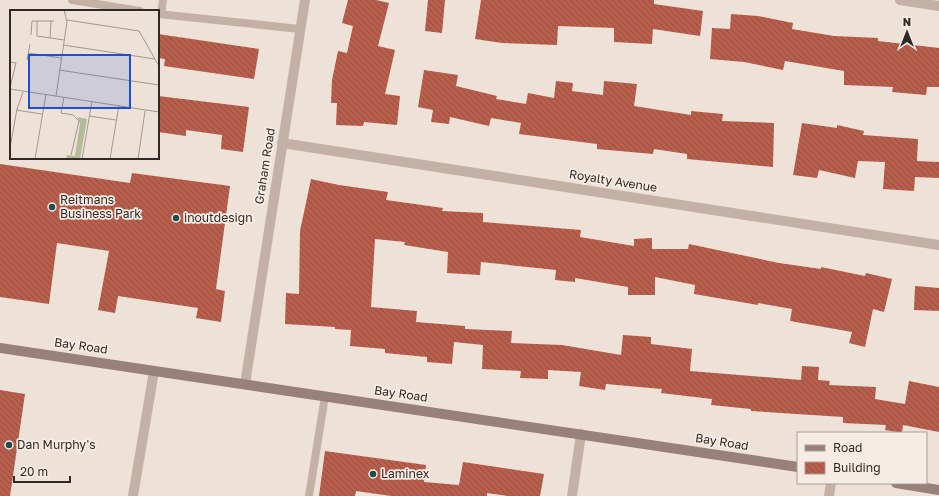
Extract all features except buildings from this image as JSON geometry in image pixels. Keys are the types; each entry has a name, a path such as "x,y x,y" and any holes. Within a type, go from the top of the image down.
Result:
{"main road":[{"name":"Bay Road","path":"0,348 797,467"},
{"path":"902,484 939,490"}],"street":[{"name":"Graham Road","path":"245,384 305,0"},
{"path":"900,0 939,6"},
{"name":"Royalty Avenue","path":"282,143 939,245"},
{"path":"133,496 154,371"},
{"path":"572,496 581,434"},
{"path":"829,496 831,484"}],"lane":[{"path":"72,0 134,10"},
{"path":"163,0 160,14 300,29"},
{"path":"309,496 325,396"}],"place":[{"name":"Reitmans Business Park","path":"52,207"},
{"name":"inoutdesign","path":"176,218"},
{"name":"Dan Murphy's","path":"9,445"},
{"name":"Laminex","path":"373,474"}]}
